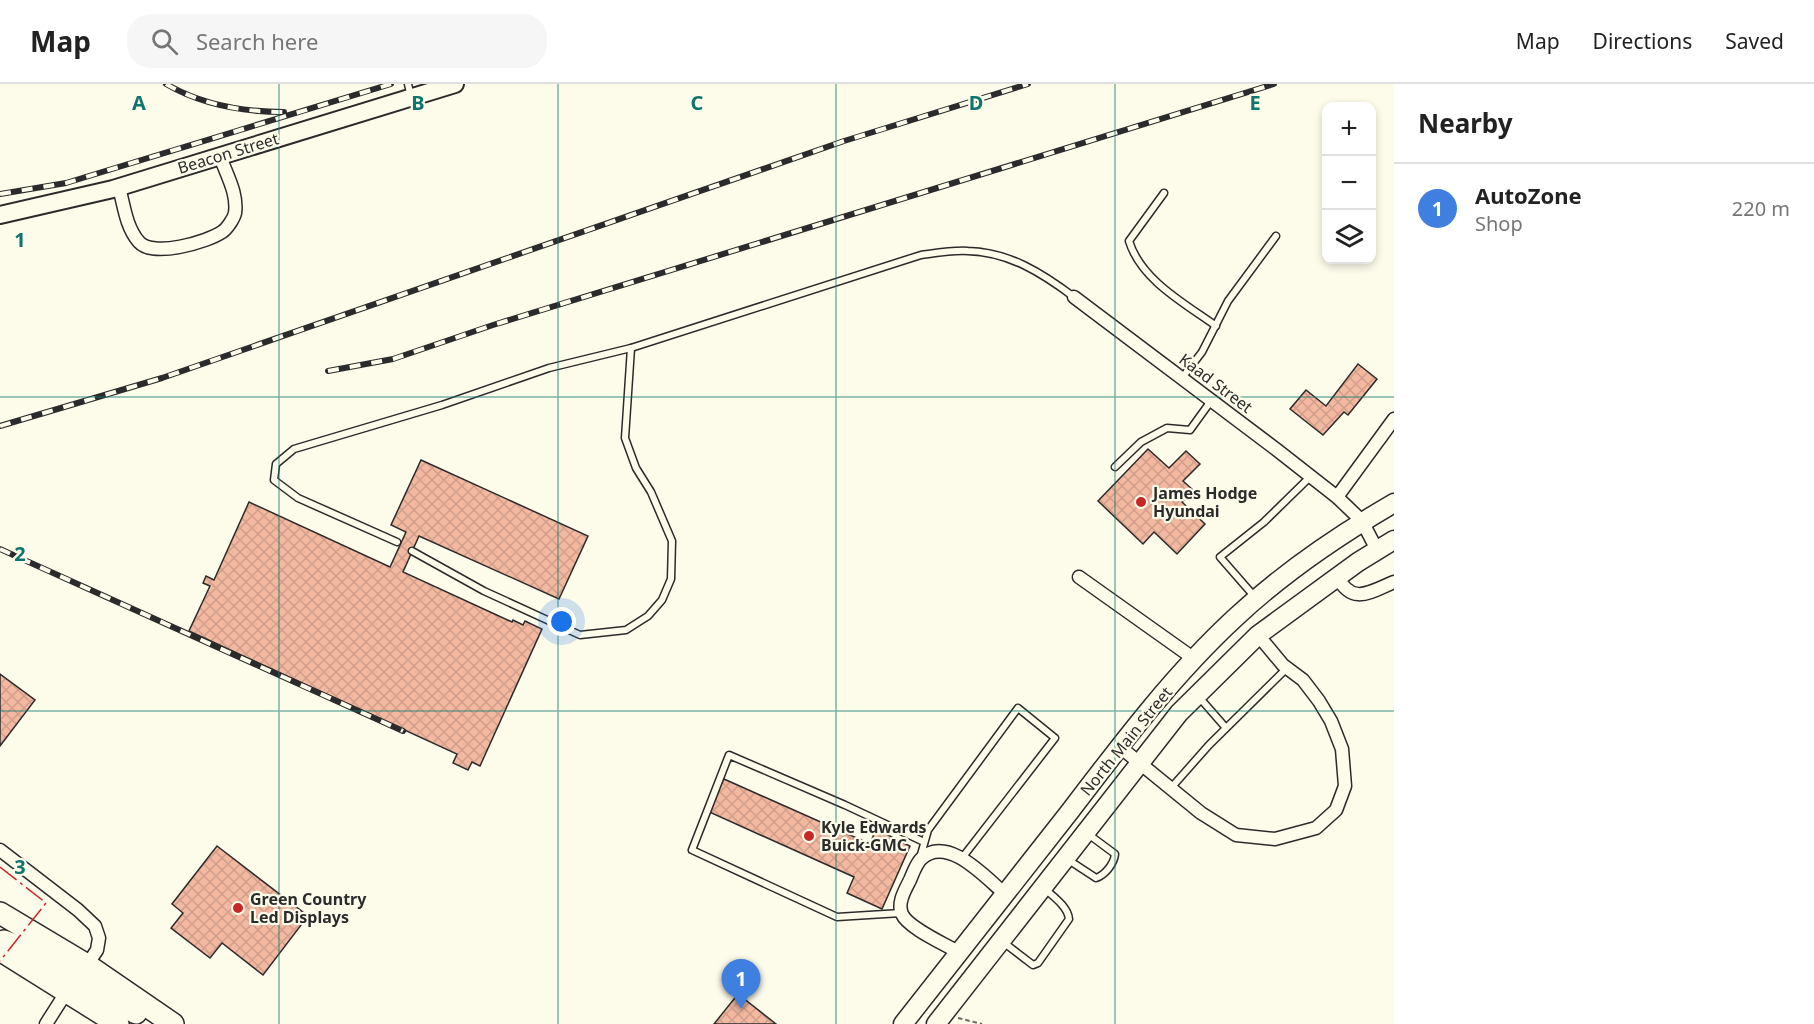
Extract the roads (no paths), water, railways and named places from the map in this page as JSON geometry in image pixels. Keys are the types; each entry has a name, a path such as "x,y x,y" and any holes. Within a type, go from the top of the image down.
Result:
{"highway":[{"path":"0,913 87,965 173,1024"},
{"path":"0,940 38,954 74,972 81,971 87,965"},
{"path":"0,950 118,1024"},
{"path":"67,991 81,986 91,987 159,1024"}],"main road":[{"name":"North Main Street","path":"903,1024 1120,747 1193,658 1275,583 1362,521 1394,503"},
{"name":"North Main Street","path":"940,1020 1179,713 1258,635 1337,576 1394,540"}],"street":[{"name":"Beacon Street","path":"0,215 119,187 219,156 410,91 455,84"},
{"path":"119,187 129,228 141,245 155,249 189,246 224,231 234,215 236,197 219,156"},
{"name":"Kaad Street","path":"1074,297 1337,497 1362,521 1377,550"},
{"path":"1337,497 1394,419"},
{"path":"1337,576 1348,592 1360,596 1394,582"},
{"path":"1079,577 1193,658"},
{"path":"1120,747 1201,813 1236,836 1275,839 1316,828 1336,810 1345,786 1342,749 1332,720 1319,701 1303,680 1287,668 1258,635"},
{"path":"0,850 78,910 95,926 99,938 97,950 87,965"},
{"path":"958,952 908,923 901,913 902,898 920,860 934,851 947,851 961,859 1005,894"},
{"path":"46,1024 67,991"}],"lane":[{"path":"1164,193 1129,241 1133,253 1155,281 1216,326"},
{"path":"1182,378 1202,352 1228,301 1276,236"},
{"path":"397,542 298,498 274,480 276,464 294,449 442,405 549,368 631,348 921,255 968,250 1013,258 1074,297"},
{"path":"412,551 484,591 580,635 627,630 648,616 662,600 671,579 672,541 651,492 636,468 625,438 631,348"},
{"path":"1115,467 1141,442 1167,428 1190,430 1211,400"},
{"path":"1257,598 1220,557 1264,522 1311,477"},
{"path":"1171,788 1226,728 1287,668"},
{"path":"1197,695 1226,728"},
{"path":"920,860 928,830 1018,708 1055,738 961,859"},
{"path":"901,913 837,917 692,850 729,755 924,842"},
{"path":"1065,858 1096,878 1103,875 1115,854 1085,832"},
{"path":"1001,940 1033,965 1038,963 1069,919 1065,908 1043,886"}],"railway":[{"path":"166,84 194,97 224,106 254,111 284,112"},
{"path":"0,194 66,183 391,84"},
{"path":"0,426 162,378 844,141 1028,84"},
{"path":"328,371 393,359 493,325 1274,84"},
{"path":"0,549 403,731"}],"place":[{"name":"James Hodge Hyundai","path":"1141,502"},
{"name":"Kyle Edwards Buick-GMC","path":"809,836"},
{"name":"Green Country Led Displays","path":"238,908"},
{"name":"AutoZone","path":"741,1009"}]}
